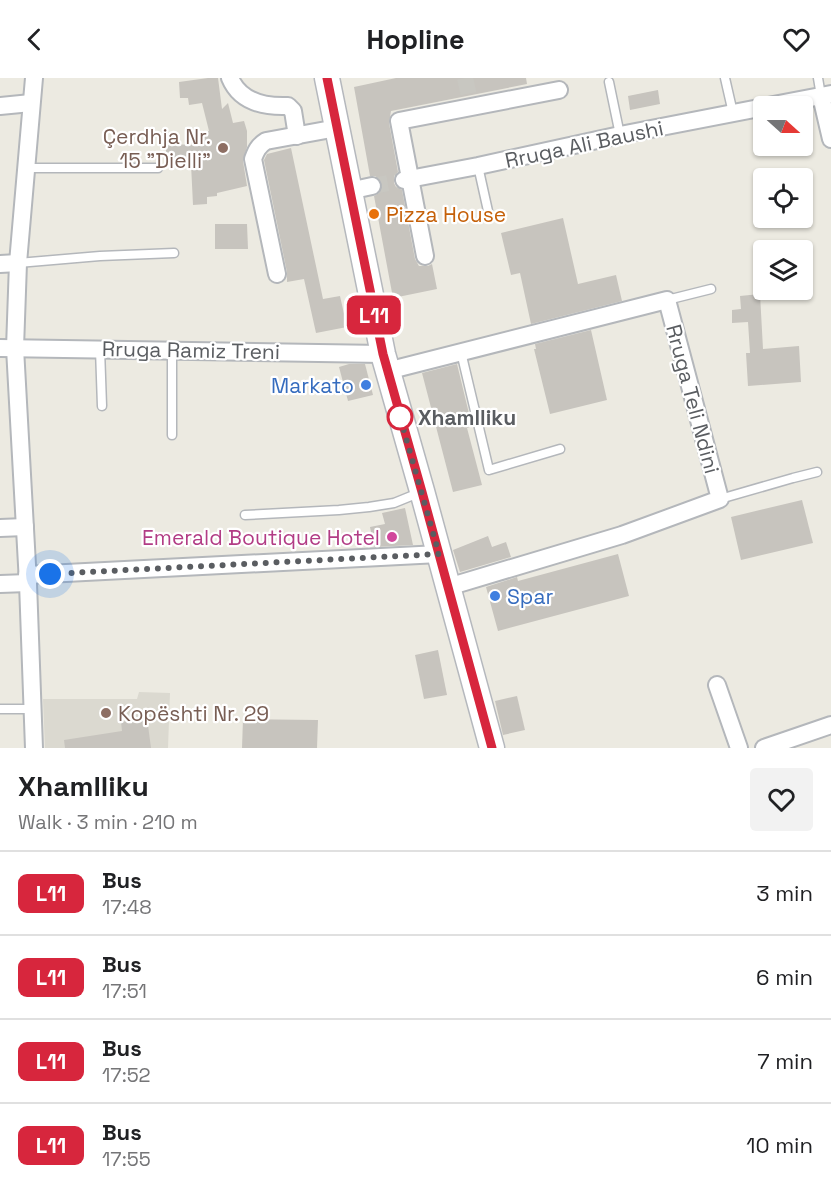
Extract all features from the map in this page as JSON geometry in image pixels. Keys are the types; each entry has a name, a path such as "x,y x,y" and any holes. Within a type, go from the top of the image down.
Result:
{"main road":[{"path":"327,78 337,128 361,188 385,362 492,748"}],"street":[{"path":"34,78 18,263 8,348 25,527 34,748"},
{"path":"230,78 235,88 249,100 288,106 293,111 297,136"},
{"path":"425,256 407,180 399,121 470,101 559,90"},
{"path":"826,95 831,140"},
{"path":"0,106 31,103"},
{"name":"Rruga Ali Baushi","path":"407,180 753,109"},
{"path":"277,274 253,159 255,152 266,141 337,128"},
{"path":"0,264 18,263"},
{"name":"Rruga Teli Ndini","path":"385,362 461,352 667,300 720,499 622,534 448,587"},
{"name":"Rruga Ramiz Treni","path":"8,348 172,350 385,362"},
{"path":"0,528 25,527"},
{"path":"0,584 27,579 439,554"},
{"path":"717,685 739,748"},
{"path":"764,748 831,725"}],"lane":[{"path":"725,78 733,113"},
{"path":"818,78 826,95"},
{"path":"609,82 620,135"},
{"path":"478,166 488,211"},
{"path":"26,168 158,168"},
{"path":"18,263 174,253"},
{"path":"667,300 711,289"},
{"path":"100,349 102,406"},
{"path":"172,350 172,435"},
{"path":"461,352 489,470 560,449"},
{"path":"720,499 817,472"},
{"path":"245,515 369,507 394,503 422,492"},
{"path":"0,709 32,709"}],"shaded area":[{"name":"Kopështi Nr. 29","path":"139,692 170,693 168,748 45,748 43,699 137,699"}],"building":[{"path":"218,78 222,109 228,103 233,123 244,121 247,131 247,147 243,161 247,186 207,197 207,204 193,205 191,164 166,164 166,144 200,145 197,134 209,131 202,103 189,105 188,98 180,98 179,82"},
{"path":"396,78 526,78 527,84 391,111 389,123 398,172 394,176 394,183 402,190 415,259 419,266 432,264 437,289 393,298 374,196 382,189 382,184 375,176 370,176 354,87"},
{"path":"658,90 660,104 630,110 628,96"},
{"path":"291,148 323,299 340,296 347,327 316,333 304,279 287,282 287,272 264,160 267,154"},
{"path":"563,218 578,284 616,275 622,301 531,324 520,273 511,275 501,233"},
{"path":"215,224 247,224 248,249 215,249"},
{"path":"753,295 753,300 760,300 763,349 799,346 801,382 748,386 746,353 750,353 748,322 732,323 732,310 741,309 740,296"},
{"path":"591,330 607,400 550,414 534,349 536,349 535,344"},
{"path":"349,364 365,364 373,395 348,401 339,367"},
{"path":"457,364 472,426 467,428 482,485 453,492 422,373"},
{"path":"802,500 813,543 741,560 731,517"},
{"name":"Emerald Boutique Hotel","path":"405,508 413,545 374,547 370,527 385,524 382,513"},
{"path":"488,536 492,547 506,542 511,557 460,572 453,550"},
{"path":"618,554 629,596 498,631 486,587 517,577 518,581"},
{"path":"438,650 447,695 424,699 415,655"},
{"path":"517,696 525,730 503,735 495,701"},
{"path":"147,718 151,748 65,748 64,740 122,731 121,722"},
{"path":"243,719 318,720 317,748 242,748"}],"tunnel":[{"path":"465,78 469,96"},
{"path":"372,186 404,180"}],"bus line":[{"name":"L11","path":"327,78 383,354 492,748"}],"place":[{"name":"Çerdhja Nr. 15 \"Dielli\"","path":"223,148"},
{"name":"Pizza House","path":"374,214"},
{"name":"Markato","path":"366,385"},
{"name":"Xhamlliku","path":"400,417"},
{"name":"Emerald Boutique Hotel","path":"392,537"},
{"name":"Spar","path":"495,596"},
{"name":"Kopështi Nr. 29","path":"106,713"}],"route":[{"path":"50,574 439,554 400,417"}]}
